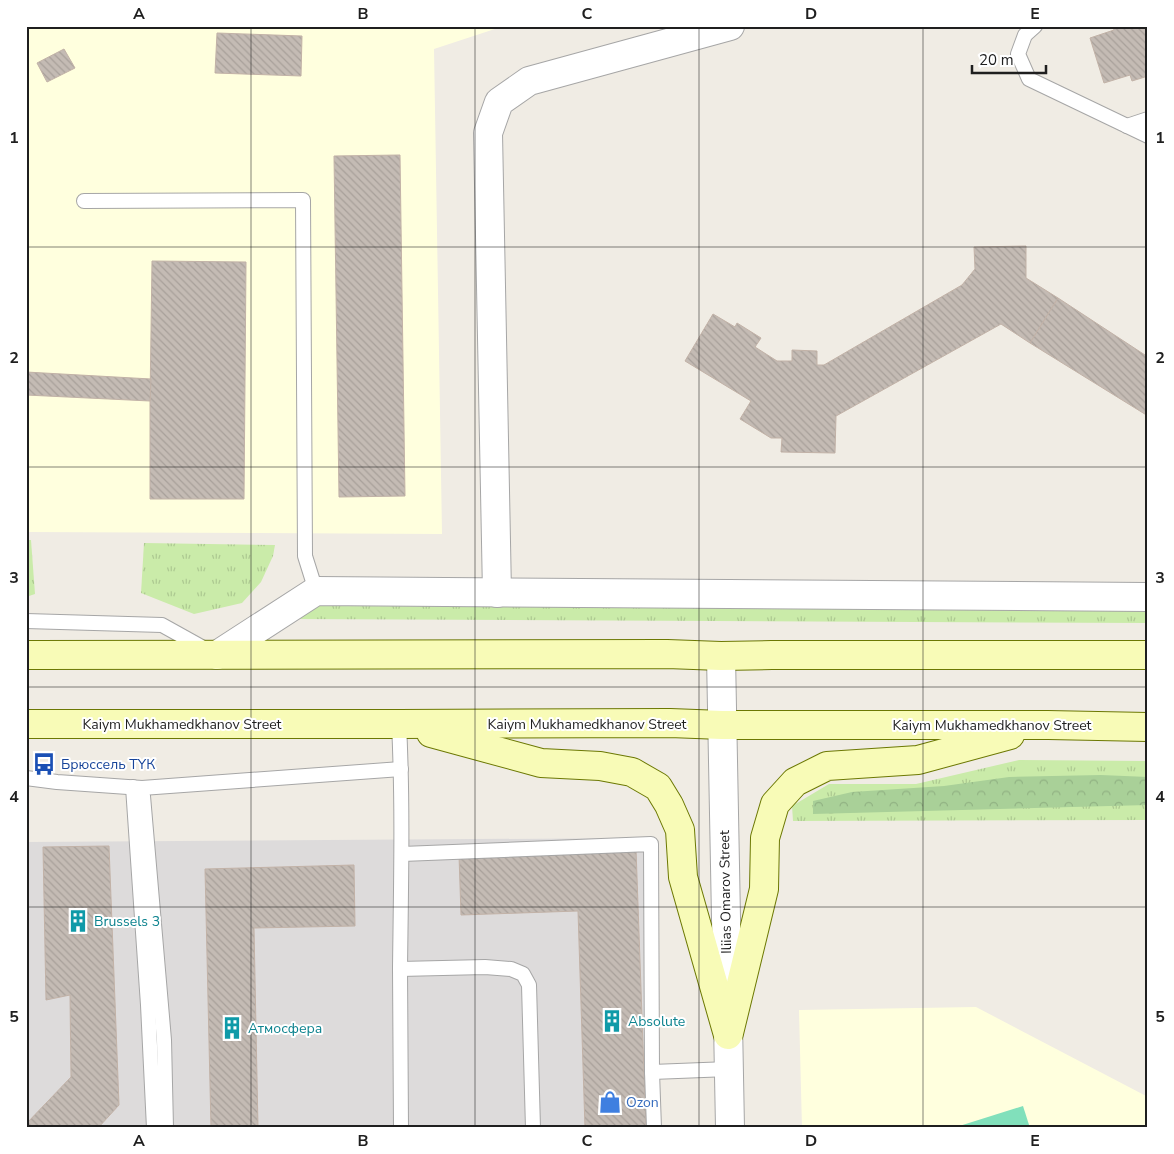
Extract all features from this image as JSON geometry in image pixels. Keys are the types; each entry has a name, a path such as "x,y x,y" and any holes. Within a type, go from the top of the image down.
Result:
{"main road":[{"path":"26,655 1148,655"},
{"name":"Kaiym Mukhamedkhanov Street","path":"26,724 670,723 722,725 1048,725 1148,727"},
{"path":"399,724 541,763 600,766 632,772 658,787 669,805 680,830 683,876 728,1035"},
{"path":"728,1035 764,889 765,838 775,804 795,782 827,766 918,760 1048,725"}],"street":[{"path":"496,593 488,133 499,102 529,81 730,26"},
{"path":"217,655 316,591 1148,597"},
{"name":"Iliias Omarov Street","path":"721,656 730,1128"}],"lane":[{"path":"1036,26 1025,35 1018,54 1030,79 1148,136"},
{"path":"1127,126 1148,119"},
{"path":"84,201 304,200 305,556 316,591"},
{"path":"26,622 162,625 217,655"},
{"path":"399,724 402,854 400,969 401,1128"},
{"path":"26,778 57,782 138,787 401,769"},
{"path":"138,787 154,1128"},
{"path":"138,787 164,1040 166,1128"},
{"path":"402,854 651,844 654,1128"},
{"path":"400,969 511,969 522,974 529,985 533,1128"},
{"path":"652,1072 729,1069"}],"shaded area":[{"path":"26,26 504,26 434,49 442,534 26,532"},
{"path":"643,838 649,1128 26,1128 26,842"},
{"path":"976,1007 1148,1097 1148,1128 802,1128 799,1010"}],"green space":[{"path":"26,540 31,540 35,594 26,597"},
{"path":"144,543 275,545 273,556 261,582 242,603 194,614 141,593"},
{"path":"311,606 1148,608 1148,623 293,619"},
{"path":"1019,760 1148,761 1148,820 793,821 792,806 829,784 916,784"},
{"path":"1101,775 1148,777 1148,805 813,814 813,801 852,792 944,786 1009,777"},
{"path":"1023,1106 1030,1128 953,1128"}],"building":[{"path":"1113,26 1148,26 1148,76 1132,81 1130,75 1104,83 1090,38 1114,30"},
{"path":"217,33 302,36 301,76 215,73"},
{"path":"64,49 75,68 47,82 37,63"},
{"path":"400,155 405,496 339,497 334,156"},
{"path":"1026,246 1026,278 1058,298 1030,343 1001,324 836,416 835,453 781,452 782,438 771,438 740,419 751,401 685,361 713,314 735,327 737,323 761,338 755,347 777,361 792,361 792,350 817,351 817,365 824,365 962,285 975,269 974,247"},
{"path":"152,261 246,262 244,499 150,499"},
{"path":"1058,298 1148,357 1148,416 1030,343"},
{"path":"26,372 151,379 150,401 26,395"},
{"name":"Brussels 3","path":"109,846 119,1105 98,1128 26,1128 26,1124 71,1077 70,995 46,1000 43,847"},
{"name":"Absolute","path":"636,849 646,1128 585,1128 578,911 461,915 459,855"},
{"name":"Атмосфера","path":"354,865 355,926 254,928 258,1128 211,1128 205,869"}],"place":[{"name":"Брюссель ТҮК","path":"44,764"},
{"name":"Brussels 3","path":"78,921"},
{"name":"Absolute","path":"612,1021"},
{"name":"Атмосфера","path":"232,1028"},
{"name":"Ozon","path":"610,1102"}]}
